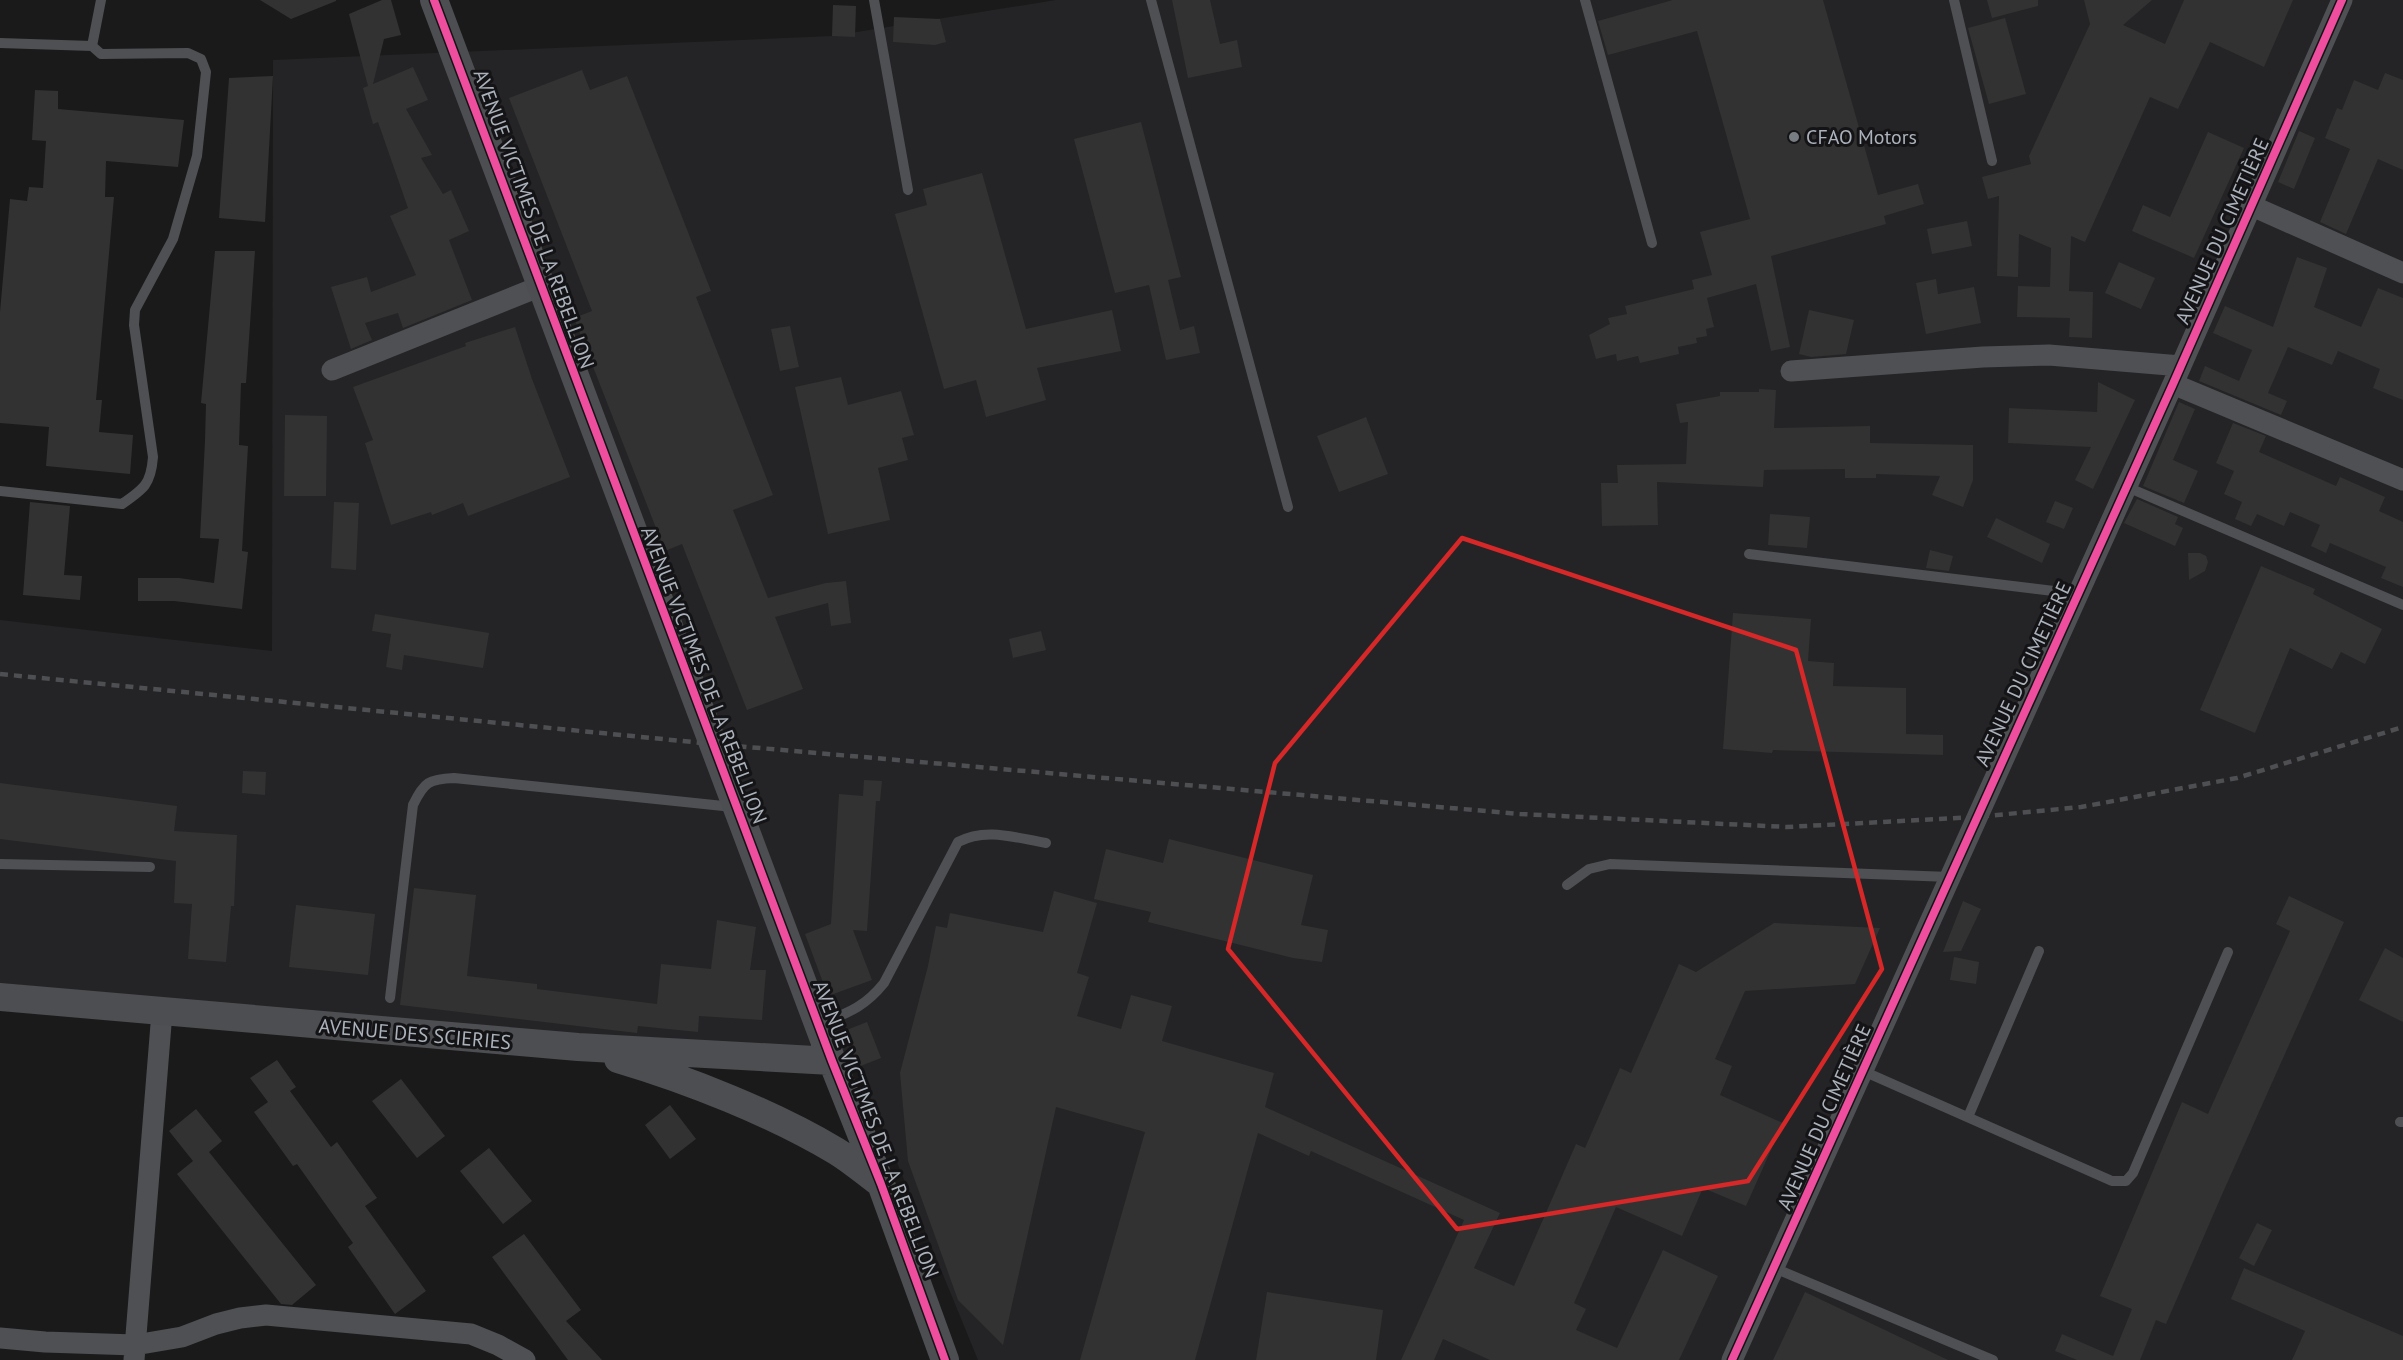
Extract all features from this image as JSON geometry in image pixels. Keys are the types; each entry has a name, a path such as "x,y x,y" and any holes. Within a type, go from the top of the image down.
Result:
{"street":[{"name":"AVENUE VICTIMES DE LA REBELLION","path":"434,0 831,1061 881,1184 945,1360"},
{"name":"AVENUE DU CIMETIÈRE","path":"1732,1360 2127,487 2342,0"},
{"path":"2252,206 2403,273"},
{"path":"332,370 541,286"},
{"path":"1791,371 1983,357 2049,355 2177,375 2403,480"},
{"name":"AVENUE DES SCIERIES","path":"0,997 578,1047 831,1061"},
{"path":"134,1353 162,1012"},
{"path":"578,1047 687,1083 801,1132 837,1152 881,1184"},
{"path":"0,1338 134,1353 232,1320 266,1316 471,1334 498,1345 525,1360"}],"lane":[{"path":"92,46 101,0"},
{"path":"874,0 908,190"},
{"path":"1151,0 1288,507"},
{"path":"1585,0 1652,243"},
{"path":"1954,0 1992,161"},
{"path":"0,44 92,46 101,54 188,53 201,59 206,72 197,156 173,239 135,310 134,325 153,457 151,476 138,493 122,504 0,491"},
{"path":"2127,487 2403,606"},
{"path":"1749,554 2078,594"},
{"path":"390,998 413,805 420,789 433,779 454,778 736,808"},
{"path":"818,1025 860,1007 871,999 884,983 958,842 969,836 986,833 1046,843"},
{"path":"0,864 150,867"},
{"path":"1567,885 1589,869 1610,864 1950,877"},
{"path":"1968,1117 2039,951"},
{"path":"1863,1071 2112,1181 2126,1181 2133,1173 2228,952"},
{"path":"1774,1268 1993,1360"}],"highlighted area":[{"path":"1462,538 1796,650 1882,969 1748,1181 1457,1229 1228,949 1275,763"}],"shaded area":[{"path":"1056,0 2403,0 2403,1360 978,1360 857,1065 0,983 0,620 272,651 273,60 832,36"}],"building":[{"path":"260,0 336,0 336,1 291,19"},
{"path":"382,0 391,0 401,35 384,39 373,84 413,67 428,100 406,109 432,155 421,158 443,194 451,190 469,231 449,240 472,300 403,328 398,313 365,323 372,340 351,349 331,287 367,277 371,292 416,275 390,216 408,208 378,122 373,124 363,88 368,86 349,14"},
{"path":"1172,0 1210,0 1220,44 1237,40 1242,67 1188,78"},
{"name":"CFAO Motors","path":"1673,0 1823,0 1878,195 1918,184 1924,204 1884,216 1886,224 1771,256 1790,347 1771,351 1756,284 1707,298 1714,327 1706,329 1707,336 1696,338 1697,343 1678,347 1679,354 1640,363 1638,356 1617,361 1616,354 1596,359 1589,335 1610,324 1608,318 1627,314 1625,306 1694,289 1692,280 1712,275 1700,232 1750,219 1697,31 1608,55 1598,21"},
{"path":"1987,0 2038,0 2038,6 1992,18"},
{"path":"2084,0 2152,0 2123,25 2165,44 2184,0 2293,0 2264,67 2210,42 2178,109 2150,97 2085,242 2071,236 2069,291 2093,292 2092,338 2069,337 2070,318 2017,317 2018,286 2050,287 2051,248 2019,234 2018,277 1997,276 1999,196 1988,199 1982,177 2031,164 2029,156 2090,24"},
{"path":"833,5 856,6 855,37 832,36"},
{"path":"894,17 940,19 946,42 935,45 893,42"},
{"path":"2005,18 2026,94 1989,104 1968,28"},
{"path":"582,70 590,90 627,76 711,291 696,297 773,495 733,510 768,598 826,583 846,581 851,623 831,626 828,603 775,617 803,689 747,710 682,544 665,551 574,318 592,311 509,98"},
{"path":"2385,73 2403,80 2403,170 2378,159 2346,234 2320,222 2350,149 2325,138 2337,108 2342,110 2354,80 2378,90"},
{"path":"273,76 265,222 219,218 229,78"},
{"path":"35,90 58,91 58,109 184,120 178,167 106,161 105,197 114,197 96,400 102,400 99,432 133,435 130,474 46,466 49,427 0,423 0,312 10,199 27,201 29,187 43,188 46,141 32,140"},
{"path":"1141,122 1181,277 1168,280 1180,330 1194,326 1200,353 1166,360 1149,285 1115,293 1074,139"},
{"path":"2299,131 2315,138 2294,189 2278,182"},
{"path":"2208,132 2244,148 2194,258 2132,231 2143,205 2170,217"},
{"path":"982,173 1026,329 1112,310 1121,351 1037,368 1046,400 986,417 976,380 944,389 895,214 927,205 923,189"},
{"path":"1967,221 1972,246 1932,254 1927,229"},
{"path":"215,251 255,251 246,383 241,383 239,445 248,446 242,551 248,552 242,609 174,601 138,601 138,578 179,578 214,583 219,539 200,538 206,404 201,403"},
{"path":"2297,257 2327,268 2314,307 2361,327 2378,288 2403,298 2403,400 2373,388 2380,369 2338,351 2332,365 2288,347 2268,393 2287,401 2281,415 2199,381 2205,366 2239,381 2252,350 2213,333 2225,306 2273,327"},
{"path":"2119,262 2155,278 2141,309 2105,293"},
{"path":"1936,279 1938,294 1974,287 1981,323 1926,334 1916,283"},
{"path":"1809,310 1854,320 1846,354 1811,357 1799,354"},
{"path":"790,326 799,367 780,371 771,329"},
{"path":"515,327 532,379 570,477 468,516 463,503 432,515 431,512 391,525 365,443 373,440 353,387 466,346 465,343"},
{"path":"841,377 848,405 901,391 914,435 902,438 908,460 878,468 890,520 828,534 795,387"},
{"path":"2098,382 2135,400 2093,489 2075,480 2091,447 2008,443 2009,408 2097,412"},
{"path":"1759,389 1776,390 1774,428 1870,426 1870,443 1973,445 1973,480 1963,507 1932,495 1940,476 1876,474 1876,478 1845,478 1845,469 1764,470 1763,487 1657,482 1658,525 1602,526 1601,483 1618,483 1617,465 1686,464 1688,422 1680,423 1676,404 1720,396 1720,392 1759,392"},
{"path":"2179,402 2195,409 2173,460 2198,471 2184,503 2143,486"},
{"path":"285,415 327,416 326,496 284,496"},
{"path":"1366,417 1388,474 1339,492 1317,436"},
{"path":"2233,423 2266,436 2259,452 2336,486 2340,477 2385,497 2379,511 2403,522 2403,587 2381,578 2386,567 2330,543 2326,553 2311,546 2320,525 2290,512 2284,526 2257,514 2251,526 2235,519 2242,502 2224,494 2234,471 2216,463"},
{"path":"2137,499 2178,517 2175,524 2183,528 2175,546 2124,523"},
{"path":"2055,501 2073,508 2064,529 2046,522"},
{"path":"30,502 70,506 64,575 82,576 80,600 23,595"},
{"path":"334,502 359,503 356,570 331,568"},
{"path":"1770,514 1810,517 1807,548 1768,545"},
{"path":"1996,518 2050,544 2042,563 1987,537"},
{"path":"1930,550 1953,556 1949,571 1926,568"},
{"path":"2188,553 2200,553 2206,556 2208,562 2205,571 2189,580"},
{"path":"2261,566 2315,589 2313,594 2382,629 2365,664 2341,652 2332,669 2290,648 2255,733 2200,710"},
{"path":"1733,613 1811,619 1808,661 1834,663 1833,686 1906,688 1906,734 1943,735 1943,755 1773,750 1772,753 1723,749"},
{"path":"375,614 489,633 483,668 404,655 402,670 386,667 391,634 372,631"},
{"path":"1041,631 1046,650 1013,658 1009,639"},
{"path":"243,771 266,772 265,795 242,793"},
{"path":"864,780 882,781 880,801 876,801 867,931 853,930 872,980 828,996 805,934 831,924 839,794 863,796"},
{"path":"0,783 177,806 174,831 237,835 234,906 231,906 226,962 188,959 192,904 174,903 176,861 0,839"},
{"path":"1169,839 1313,875 1301,925 1328,930 1322,962 1293,958 1148,922 1151,912 1094,899 1106,849 1163,863"},
{"path":"414,888 476,895 467,976 537,984 537,989 657,1004 661,964 711,969 717,920 756,927 750,970 766,970 762,1020 699,1016 698,1032 638,1026 637,1033 400,1005"},
{"path":"1054,891 1097,903 1077,973 1089,977 1077,1016 1121,1029 1131,995 1172,1006 1162,1041 1274,1073 1265,1107 1500,1213 1474,1268 1514,1286 1576,1144 1585,1148 1620,1068 1631,1073 1679,964 1696,972 1774,923 1880,928 1855,984 1745,991 1715,1059 1732,1066 1720,1095 1783,1123 1746,1206 1703,1188 1682,1236 1616,1207 1574,1303 1586,1309 1576,1330 1617,1348 1663,1250 1718,1276 1679,1360 1490,1360 1443,1339 1434,1360 1401,1360 1464,1220 1311,1151 1309,1156 1258,1133 1195,1360 1080,1360 1145,1132 1056,1107 1003,1345 958,1300 908,1161 900,1073 936,926 947,928 950,913 1043,932"},
{"path":"2289,896 2344,922 2166,1324 2156,1320 2140,1360 2077,1360 2055,1351 2062,1334 2113,1356 2132,1309 2100,1296 2182,1102 2208,1114 2290,931 2276,924"},
{"path":"1963,901 1981,909 1961,951 1943,952"},
{"path":"296,905 375,914 368,975 289,967"},
{"path":"2385,948 2403,958 2403,1022 2359,1000"},
{"path":"1954,957 1979,962 1976,984 1950,980"},
{"path":"867,1022 881,1058 858,1067 844,1031"},
{"path":"277,1060 296,1087 290,1091 331,1147 337,1142 377,1198 365,1206 426,1291 395,1314 348,1247 353,1243 297,1164 293,1166 254,1112 268,1102 250,1078"},
{"path":"401,1079 445,1136 417,1158 372,1101"},
{"path":"670,1105 696,1139 670,1159 645,1125"},
{"path":"196,1109 222,1141 209,1152 316,1285 292,1305 281,1304 177,1174 193,1161 169,1131"},
{"path":"489,1148 532,1201 503,1224 460,1171"},
{"path":"2257,1223 2272,1230 2254,1266 2239,1258"},
{"path":"524,1234 581,1310 566,1321 602,1360 568,1360 492,1257"},
{"path":"2244,1268 2403,1336 2403,1360 2292,1360 2305,1331 2231,1299"},
{"path":"1267,1292 1383,1310 1376,1360 1256,1360"},
{"path":"1805,1292 1948,1360 1773,1360"}],"railway":[{"path":"0,674 713,744 1520,814 1787,827 1976,817 2081,807 2237,778 2403,727"}],"cycle path":[{"path":"434,0 832,1061 881,1184 945,1360"},
{"path":"1732,1360 2173,384 2342,0"}],"place":[{"name":"CFAO Motors","path":"1794,137"}]}
